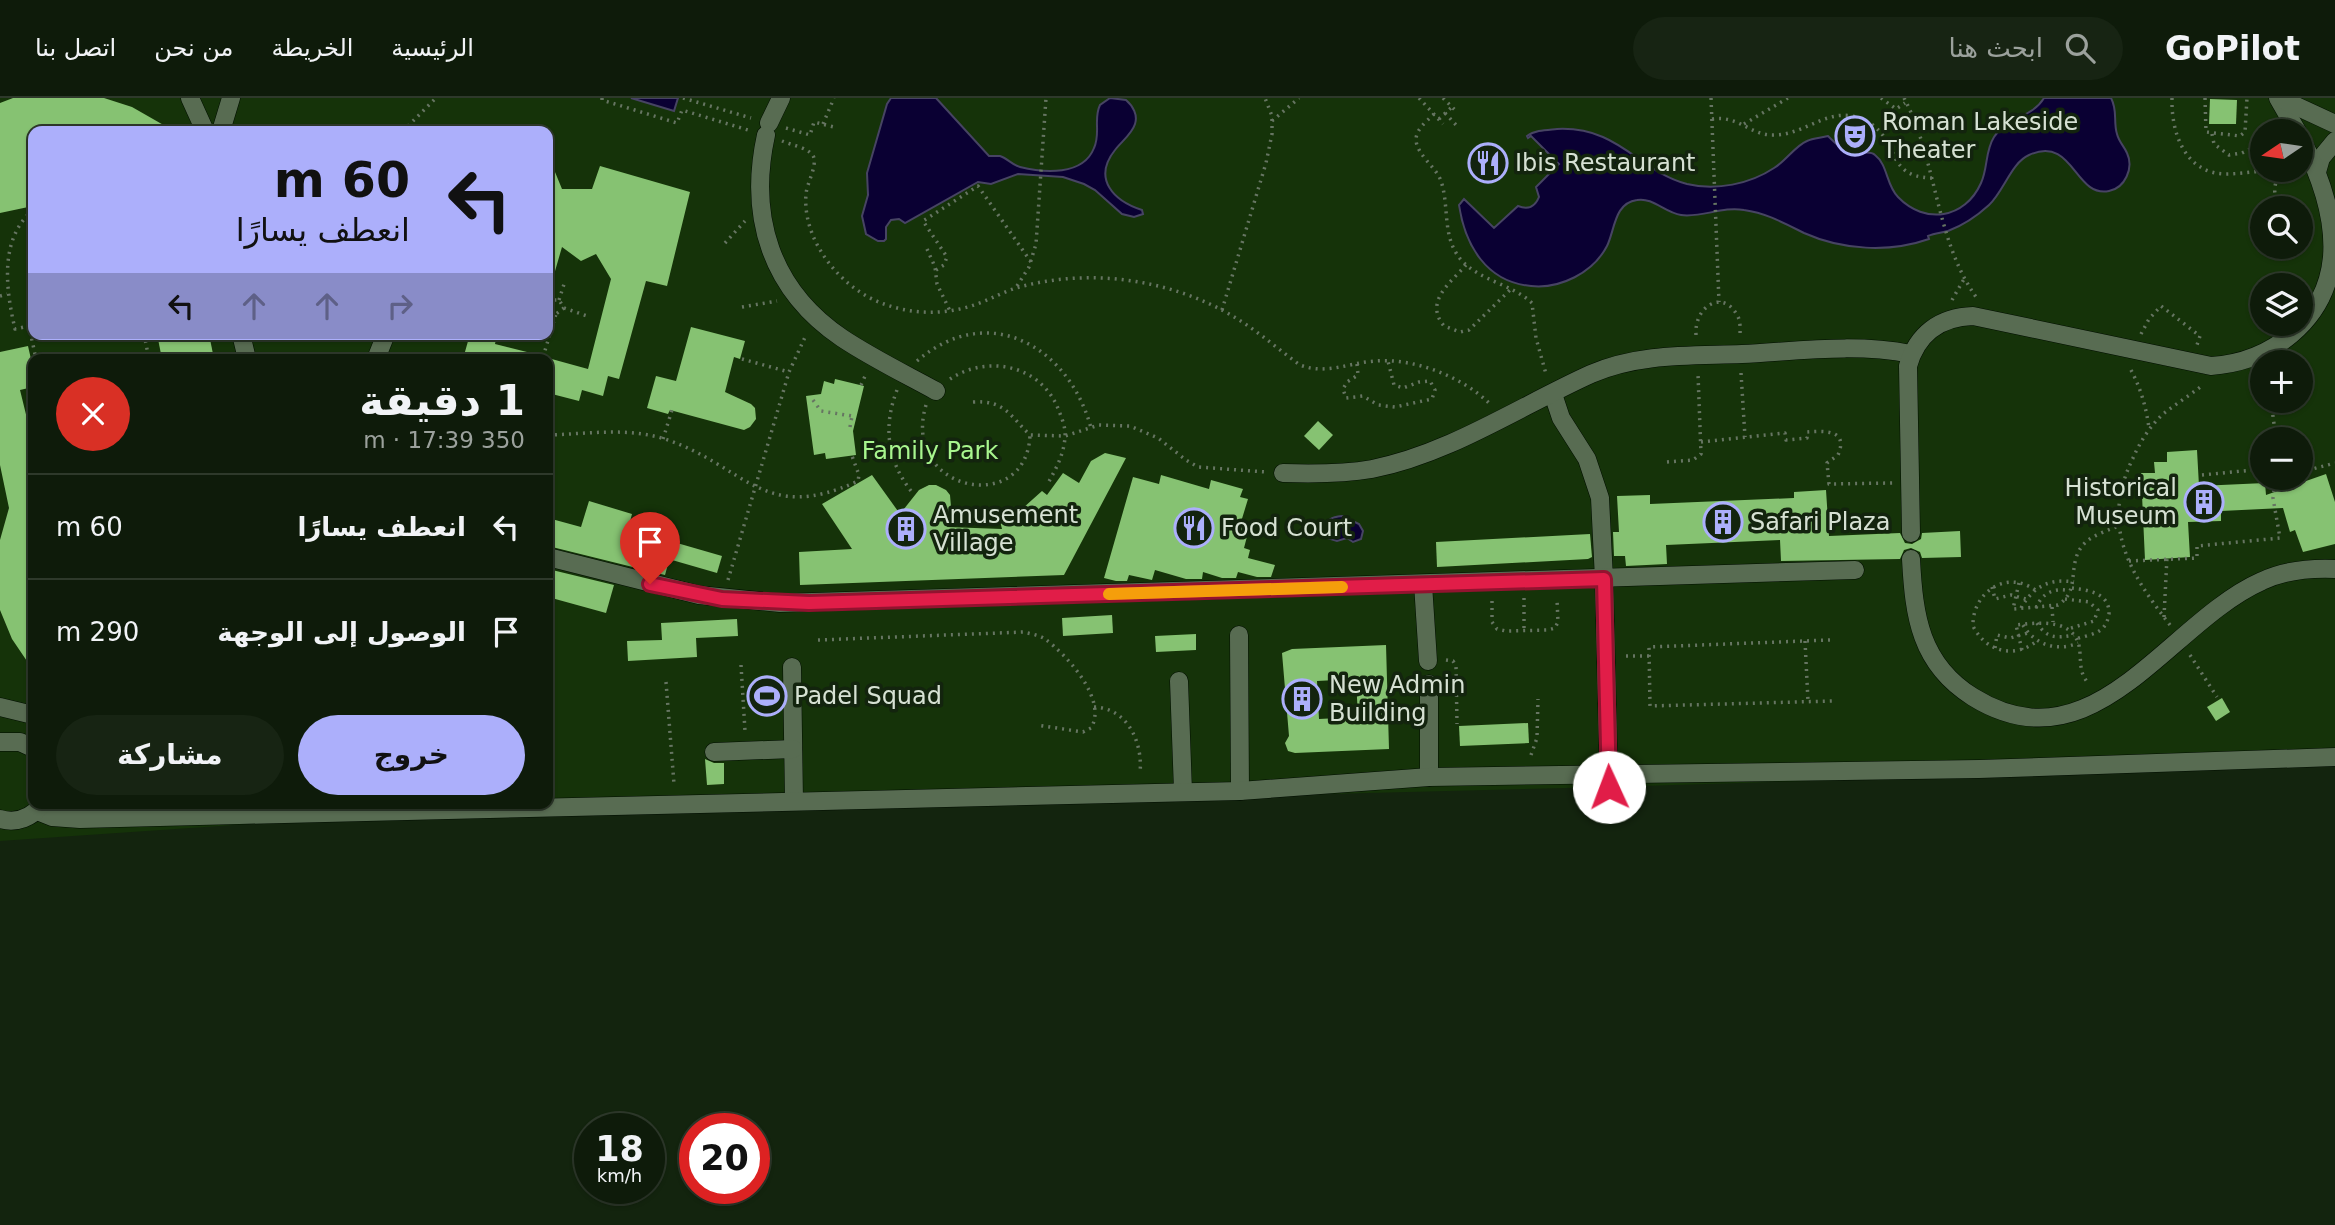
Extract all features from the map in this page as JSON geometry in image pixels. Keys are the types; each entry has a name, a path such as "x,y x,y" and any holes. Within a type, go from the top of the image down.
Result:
{"street":[{"path":"190,98 203,126"},
{"path":"223,126 231,98"},
{"path":"781,98 768,129 759,182 763,224 776,262 796,297 839,336 936,391"},
{"path":"2278,98 2335,124"},
{"path":"2278,98 2290,119"},
{"path":"2317,172 2321,158 2335,141"},
{"path":"1910,533 1907,379 1911,354 1926,333 1948,320 1973,316 2190,363 2231,365 2264,354 2282,343 2311,313 2322,296 2329,277 2332,236 2323,190 2314,166"},
{"path":"1283,473 1342,473 1402,462 1430,452 1592,374 1651,358 1864,347 1911,354"},
{"path":"1553,394 1561,418 1587,459 1597,486 1604,579 1609,780"},
{"path":"553,558 722,599 809,603 1855,570"},
{"path":"1911,559 1913,598 1921,634 1939,666 1965,692 1998,709 2034,717 2071,713 2105,699 2230,600 2263,580 2301,569 2335,569"},
{"path":"1423,584 1428,661"},
{"path":"1239,635 1240,790"},
{"path":"792,667 794,801"},
{"path":"1179,681 1183,791"},
{"path":"1429,684 1429,777"},
{"path":"0,707 28,714"},
{"path":"0,742 20,741 28,745"},
{"path":"714,751 793,749"},
{"path":"553,806 1240,790 1429,777 1531,775 1609,780 2335,757"},
{"path":"0,819 23,819 37,809"},
{"path":"42,809 52,817 73,818 239,809 423,809"}],"path":[{"path":"408,126 436,98"},
{"path":"602,98 677,123 682,110 768,129 812,154 814,162 806,192 807,214 815,239 823,254 844,279 869,298 883,304 922,312 950,312 1016,288 1066,278 1124,280 1171,290 1222,310 1249,326 1300,365 1321,370 1388,360 1429,369 1449,377 1483,397 1503,416"},
{"path":"823,124 834,98"},
{"path":"1041,98 1046,107"},
{"path":"1016,288 1031,262 1037,231 1046,98"},
{"path":"1222,310 1266,163 1272,121 1265,98"},
{"path":"1272,121 1299,98"},
{"path":"1419,98 1443,124"},
{"path":"1443,98 1457,112"},
{"path":"1712,98 1719,303"},
{"path":"1744,124 1788,98"},
{"path":"1881,98 1896,109 1905,100 1932,178 1950,243 1972,292 1998,322"},
{"path":"2172,98 2173,120 2181,148 2189,159 2212,172 2250,172"},
{"path":"2206,98 2205,131 2212,134 2244,134 2247,98"},
{"path":"693,113 696,102"},
{"path":"1438,119 1452,107"},
{"path":"1445,113 1457,126"},
{"path":"1434,114 1419,131 1417,144 1439,175 1448,236 1453,249 1466,265 1527,298 1534,308 1536,338 1553,394"},
{"path":"1712,118 1730,118 1762,134 1773,135 1784,134 1837,114 1859,117 1884,136 1906,174 1932,178"},
{"path":"2212,134 2218,149 2229,155 2250,149"},
{"path":"2313,182 2323,190"},
{"path":"936,270 944,265 947,257 923,220 978,186 1031,262"},
{"path":"6,240 20,219 28,213"},
{"path":"927,249 936,270 937,284 950,312"},
{"path":"1,265 15,329 28,326"},
{"path":"1466,265 1436,301 1438,319 1444,326 1460,332 1469,330 1510,290"},
{"path":"565,281 559,300 564,308 590,317"},
{"path":"0,296 7,294"},
{"path":"741,307 796,297"},
{"path":"553,301 559,300"},
{"path":"1698,373 1696,321 1704,308 1719,303 1730,307 1738,316 1741,354"},
{"path":"2135,351 2144,326 2161,306 2200,336 2190,363"},
{"path":"553,324 556,314 564,308"},
{"path":"722,599 789,372 805,336 818,318"},
{"path":"911,491 892,459 888,430 892,401 905,374 915,362 942,343 973,334 1005,335 1036,348 1062,369 1081,397 1091,428"},
{"path":"2112,346 2139,384 2146,406 2149,430"},
{"path":"742,359 789,372"},
{"path":"1357,363 1358,375 1346,382 1343,389 1346,398 1363,396 1378,405 1395,407 1432,399 1435,390 1430,382 1419,382 1403,388 1394,385 1388,360"},
{"path":"1030,435 1028,454 1022,465 1008,477 981,486 960,483 940,470 924,440 923,417 927,403 936,391 952,377 973,368 1000,365 1026,373 1047,390 1059,412 1065,436 1059,462 1048,483"},
{"path":"2217,697 2180,639 2138,583 2119,525 2118,506 2133,457 2149,430 2162,415 2231,365"},
{"path":"1741,378 1745,438"},
{"path":"1667,462 1697,459 1701,454 1699,380"},
{"path":"814,400 821,411 852,415 850,427"},
{"path":"973,402 992,402 1001,406 1030,435 1065,436 1114,424 1144,430 1198,467 1283,473"},
{"path":"663,439 672,410"},
{"path":"1701,442 1785,433 1786,440 1807,438 1807,432 1827,430 1837,437 1840,443 1838,455 1827,463 1829,484 1909,483"},
{"path":"553,435 607,431 663,439 702,454 754,486 789,497 822,495 858,481 859,475 852,456"},
{"path":"2313,469 2335,463"},
{"path":"2202,475 2250,470"},
{"path":"2129,561 2197,558 2197,546 2280,538 2274,490"},
{"path":"2019,583 2013,608 2052,607 2065,599 2072,590 2076,558 2080,550 2092,538 2119,525"},
{"path":"2164,618 2166,558"},
{"path":"1493,582 1494,626 1501,631 1524,631 1557,626 1556,580"},
{"path":"1523,581 1524,631"},
{"path":"2021,608 2035,590 2050,582 2074,582"},
{"path":"2035,590 2019,583 1992,587 1977,604 1973,626 1982,639 1995,648 2008,652 2022,650 2037,640"},
{"path":"1992,587 1995,599 2016,595 2026,599"},
{"path":"2023,624 2028,633 2037,640 2054,647 2099,631 2107,621 2109,609 2103,597 2097,594 2057,589 2039,601 2036,608"},
{"path":"2065,599 2090,601 2098,610 2094,621 2068,629"},
{"path":"2052,607 2053,622"},
{"path":"2022,650 2016,625 2053,622 2068,629 2076,639 2081,673 2090,686 2105,699"},
{"path":"2037,623 2049,636 2076,639"},
{"path":"818,640 1024,632 1035,635 1045,639 1073,667 1089,688 1094,707 1094,724 1087,731 1037,725"},
{"path":"1995,648 1997,635 2017,638 2028,633"},
{"path":"1830,640 1649,647 1650,706 1833,701"},
{"path":"1805,641 1808,701"},
{"path":"1428,661 1450,660 1455,663 1457,724"},
{"path":"741,665 747,750"},
{"path":"666,682 676,804"},
{"path":"1531,775 1531,752 1537,738 1538,699"},
{"path":"1094,707 1106,707 1114,711 1124,720 1136,739 1141,772 1135,792"}],"green space":[{"name":"Family Park","path":"0,98 2335,98 2335,765 1609,787 323,819 0,841"}],"shaded area":[{"path":"631,98 678,98 674,111"},
{"path":"891,98 936,98 989,156 1000,156 1020,167 1051,171 1072,168 1089,157 1096,142 1100,105 1110,98 1126,100 1134,111 1135,124 1108,161 1106,179 1115,195 1142,210 1143,214 1134,217 1122,214 1095,190 1063,177 1018,174 991,184 978,182 905,223 899,219 891,220 886,227 886,239 878,241 866,234 862,216 868,195 867,173"},
{"path":"2044,98 2111,98 2117,134 2129,159 2129,171 2124,182 2109,191 2097,191 2088,186 2065,159 2056,153 2044,151 2029,155 2017,164 1989,205 1965,223 1928,236 1929,239 1898,246 1866,248 1834,243 1752,211 1736,209 1681,215 1648,201 1637,200 1624,206 1616,218 1607,246 1593,264 1564,282 1531,286 1502,277 1480,259 1466,234 1459,205 1464,199 1494,228 1518,206 1528,208 1533,205 1539,197 1536,187 1559,164 1531,136 1527,136 1537,131 1557,129 1597,134 1670,178 1709,187 1732,185 1765,174 1803,143 1828,136 1847,151 1875,155 1882,164 1894,192 1909,206 1920,212 1944,214 1955,211 1974,195 1983,177 1991,142 1999,130 2033,110"},
{"path":"1342,516 1359,524 1363,531 1361,539 1353,542 1347,538 1337,541 1327,538 1324,530 1326,523 1332,518"}],"building":[{"path":"13,98 104,98 132,107 165,126 28,126 28,207 0,213 0,103"},
{"path":"2210,99 2237,100 2236,124 2209,124"},
{"path":"600,166 690,192 667,286 646,281 619,379 608,376 603,396 582,390 579,401 553,394 553,359 588,369 611,279 596,254 581,261 562,247 553,278 553,167 562,189 592,189"},
{"path":"691,327 745,341 740,359 734,357 725,392 755,408 756,419 750,427 744,430 670,410 668,414 647,408 656,376 676,381"},
{"path":"158,340 210,340 213,354 161,354"},
{"path":"468,340 496,340 495,344 531,353 531,354 464,354"},
{"path":"28,346 30,354 28,388 20,390 28,423 28,663 12,639 0,610 0,540 9,508 0,465 0,352"},
{"path":"835,379 864,386 853,431 856,455 826,459 825,453 814,455 806,396 821,394 824,381 834,384"},
{"path":"1318,421 1333,435 1319,450 1304,436"},
{"name":"Historical Museum","path":"2197,450 2199,486 2250,484 2250,490 2266,490 2266,495 2280,490 2313,490 2313,479 2326,474 2335,502 2335,544 2303,552 2295,530 2290,532 2283,508 2221,511 2221,521 2188,522 2190,557 2145,560 2141,473 2155,473 2154,462 2167,462 2167,452"},
{"name":"Amusement Village","path":"1105,453 1126,458 1064,575 800,585 799,552 852,549 822,504 872,475 900,514 919,490 936,485 950,495 951,507 947,527 1002,529 999,517 1023,508 1042,491 1047,495 1063,473 1079,483 1091,461"},
{"name":"Food Court","path":"1161,475 1209,489 1211,480 1243,489 1240,497 1248,499 1241,522 1250,525 1244,548 1250,550 1248,558 1275,565 1271,577 1238,572 1236,578 1222,578 1203,572 1202,579 1186,579 1155,570 1152,580 1129,575 1127,581 1104,578 1133,477 1159,484"},
{"name":"Safari Plaza","path":"1826,490 1829,536 1900,533 1905,543 1912,544 1921,539 1922,533 1960,531 1961,557 1922,558 1920,552 1911,548 1904,550 1900,559 1781,561 1780,540 1666,545 1667,564 1626,566 1625,556 1614,556 1613,532 1619,532 1617,496 1650,495 1650,504 1794,498 1794,492"},
{"path":"589,501 632,514 627,533 673,546 665,575 553,547 553,519 581,527"},
{"path":"1590,534 1592,557 1588,559 1437,567 1436,542"},
{"path":"677,543 722,556 717,573 672,560"},
{"path":"553,570 614,585 606,613 553,598"},
{"path":"1112,615 1113,633 1063,636 1062,618"},
{"path":"737,619 738,636 696,638 697,657 628,661 627,641 662,640 661,623"},
{"path":"1196,634 1196,650 1156,652 1155,636"},
{"name":"New Admin Building","path":"1386,645 1389,749 1295,753 1288,751 1285,743 1289,736 1282,653 1292,649","holes":["1356,679 1358,717 1319,719 1317,681"]},
{"path":"2222,698 2230,712 2216,721 2207,707"},
{"path":"1528,723 1529,743 1460,746 1459,726"},
{"path":"705,759 724,763 724,784 707,785"}],"slow traffic":[{"path":"1109,594 1342,587"}],"place":[{"name":"Roman Lakeside Theater","path":"1855,136"},
{"name":"Ibis Restaurant","path":"1488,163"},
{"name":"Historical Museum","path":"2204,502"},
{"name":"Safari Plaza","path":"1723,522"},
{"name":"Food Court","path":"1194,528"},
{"name":"Amusement Village","path":"906,529"},
{"name":"Padel Squad","path":"767,696"},
{"name":"New Admin Building","path":"1302,699"}],"route":[{"path":"650,584 722,599 809,603 1604,579 1609,787"}]}
